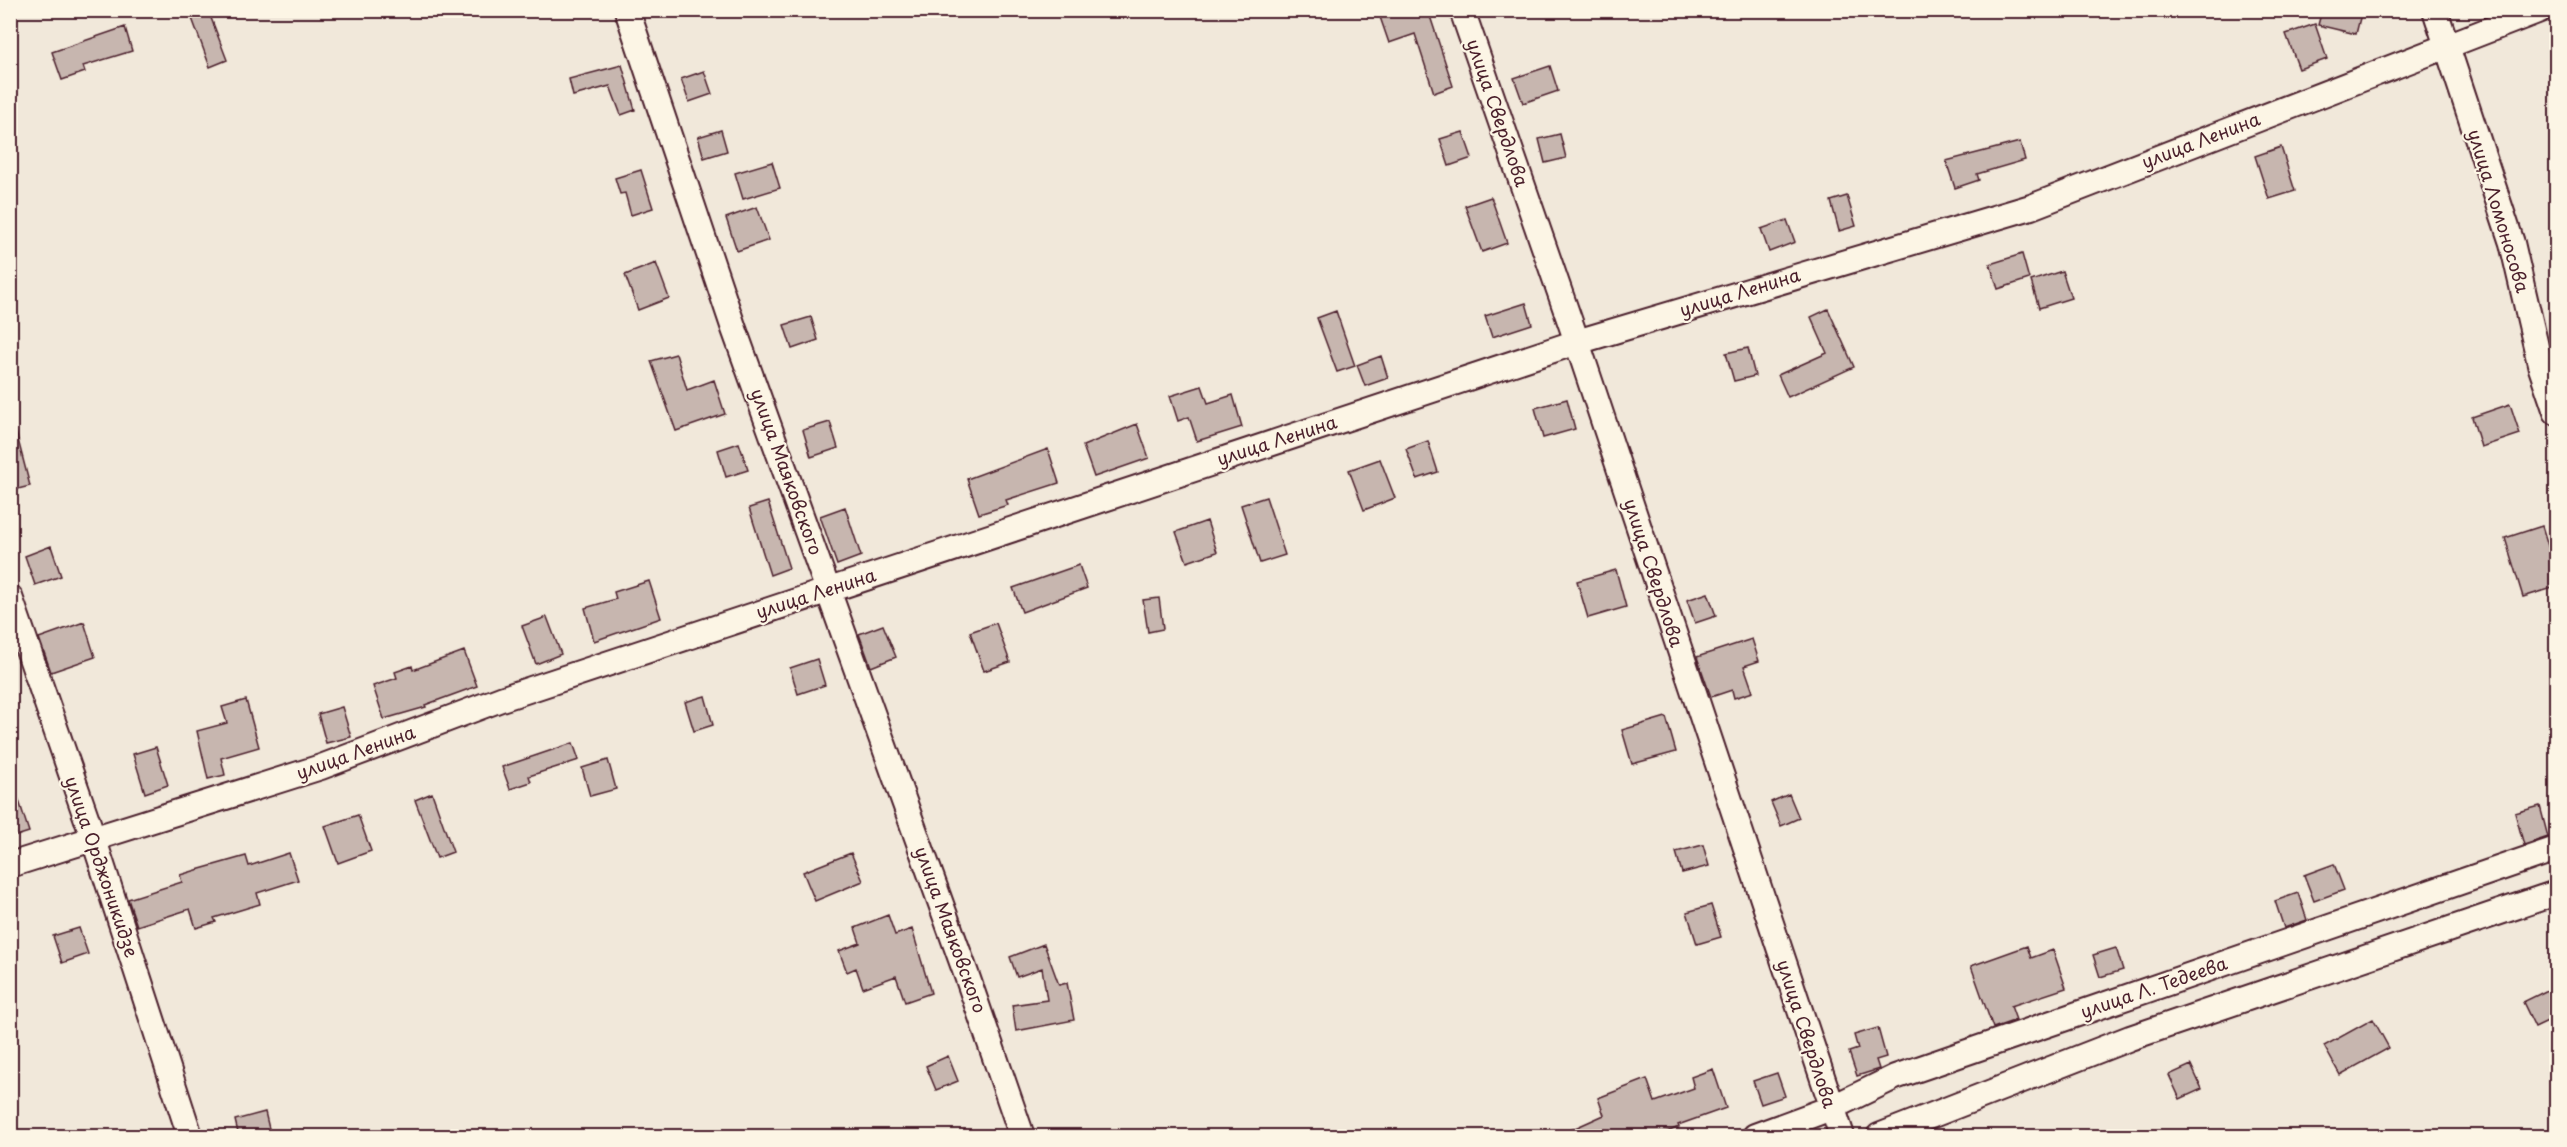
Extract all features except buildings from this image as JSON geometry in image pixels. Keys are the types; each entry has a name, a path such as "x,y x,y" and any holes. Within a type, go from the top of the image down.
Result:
{"street":[{"name":"улица Маяковского","path":"627,10 734,329 829,590 1022,1137"},
{"name":"улица Свердлова","path":"1462,10 1577,342 1841,1136"},
{"name":"улица Ломоносова","path":"2435,10 2512,243 2541,368 2556,412"},
{"name":"улица Ленина","path":"10,865 321,767 501,699 1577,342 2031,207 2540,10"},
{"name":"улица Орджоникидзе","path":"10,597 93,837 190,1137"},
{"name":"улица Л. Тедеева","path":"1755,1137 1831,1108 1895,1077 2556,849"},
{"path":"1880,1137 2130,1038 2556,893"},
{"path":"1841,1136 1873,1137"}]}
